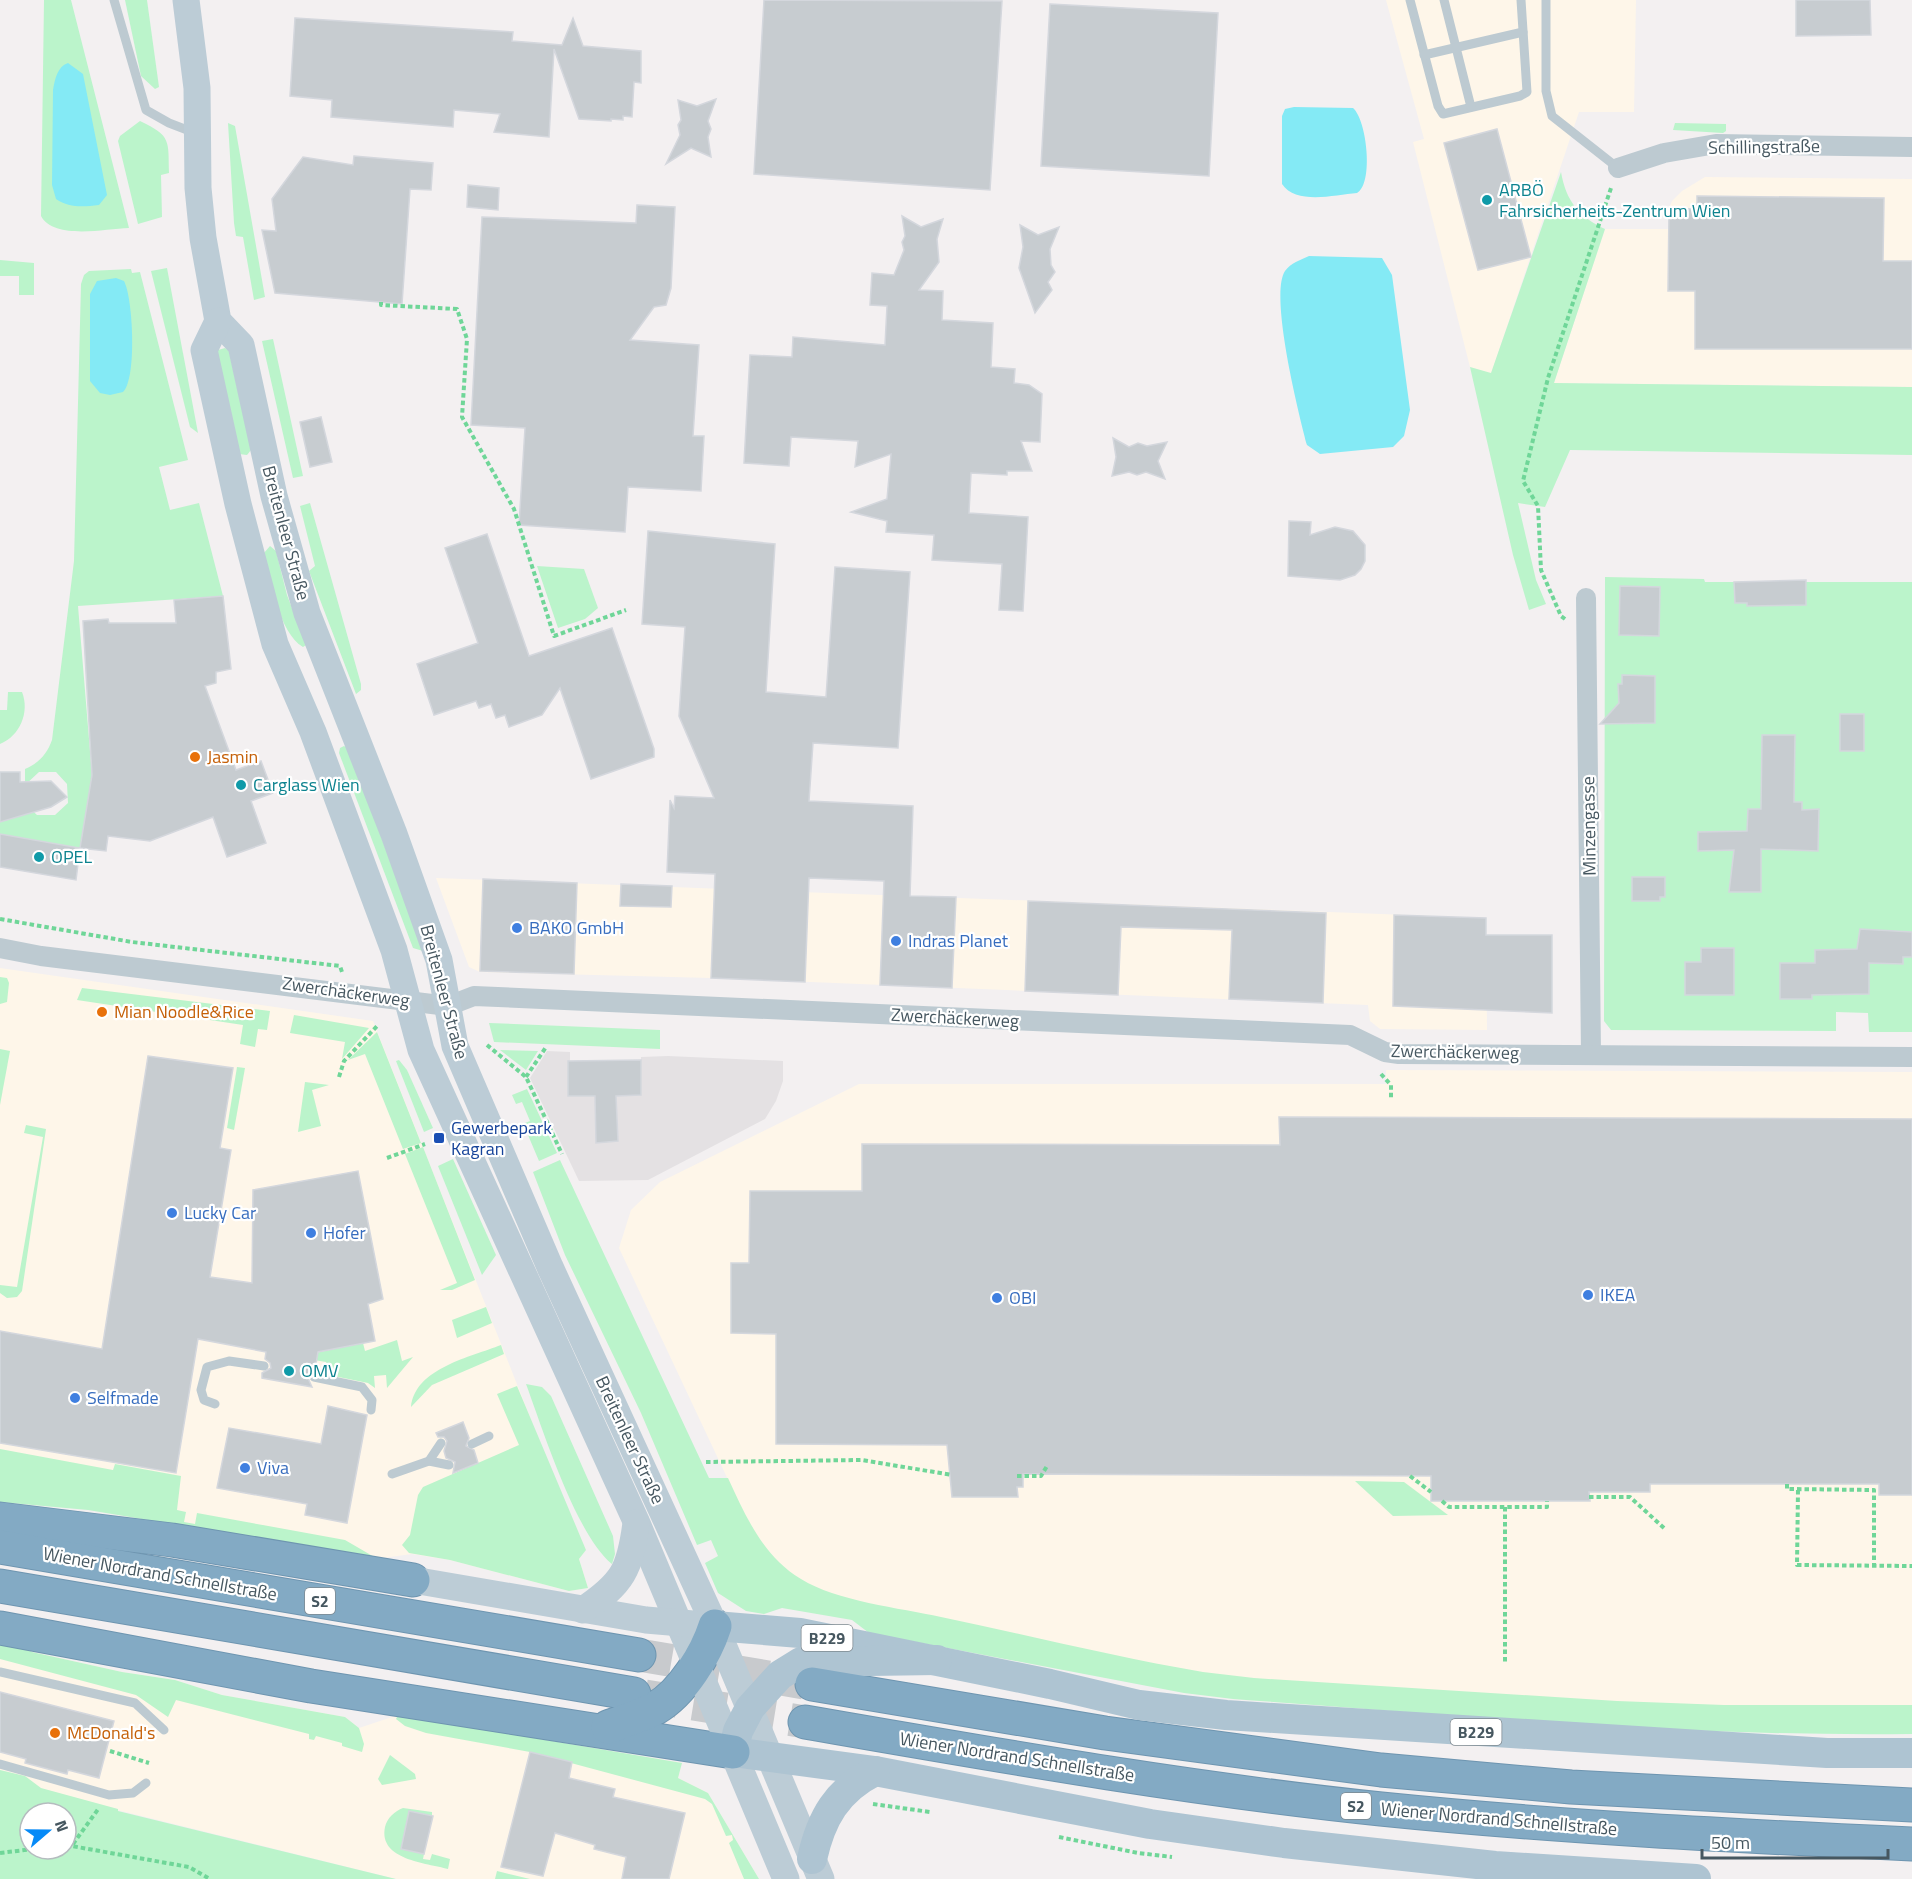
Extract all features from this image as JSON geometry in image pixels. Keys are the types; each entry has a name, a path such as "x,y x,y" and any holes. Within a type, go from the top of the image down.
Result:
{"highway":[{"path":"0,1519 172,1540 413,1580"},
{"name":"Wiener Nordrand Schnellstraße","path":"0,1547 639,1655"},
{"name":"S2","path":"0,1587 634,1694"},
{"path":"598,1731 657,1707 697,1665 708,1650 715,1626"},
{"path":"0,1628 311,1686 733,1752"},
{"name":"Wiener Nordrand Schnellstraße","path":"812,1684 1105,1733 1382,1770 1571,1787 1912,1806"},
{"name":"Wiener Nordrand Schnellstraße","path":"805,1722 1099,1772 1380,1809 1571,1826 1912,1844"}],"main road":[{"path":"186,0 197,88 198,188 202,228 218,321"},
{"name":"Breitenleer Straße","path":"786,1879 636,1521 421,1050 391,942 313,732 275,644 260,592 204,350 218,321 241,345 259,430 296,577 440,960 455,1046 538,1242 715,1626 816,1869"},
{"path":"583,1610 603,1596 628,1565 636,1521"},
{"path":"413,1580 583,1610 715,1626"},
{"name":"B229","path":"715,1626 800,1633 937,1660 1139,1705 1226,1715 1815,1753 1912,1754"},
{"path":"937,1660 801,1662 780,1675 750,1708 738,1731 733,1752 875,1771 1150,1824 1284,1843 1495,1866 1696,1879"},
{"path":"816,1869 817,1837 834,1802 846,1788 875,1771"}],"street":[{"name":"Schillingstraße","path":"1618,168 1664,153 1716,144 1912,147"},
{"name":"Minzengasse","path":"1587,598 1591,1054"},
{"name":"Zwerchäckerweg","path":"0,948 41,956 448,1006 474,996 1350,1035 1385,1052 1399,1054 1912,1057"}],"lane":[{"path":"114,0 146,110 169,123 199,135"},
{"path":"1410,0 1440,112 1472,108 1527,92 1521,0"},
{"path":"1444,0 1472,108"},
{"path":"1546,0 1546,92 1552,116 1618,168"},
{"path":"1425,55 1523,32"},
{"path":"215,1404 204,1400 201,1390 207,1367 229,1360 264,1366"},
{"path":"314,1377 362,1387 372,1400 371,1410"},
{"path":"472,1444 489,1436"},
{"path":"429,1461 441,1443"},
{"path":"392,1474 429,1461 449,1465"},
{"path":"0,1672 135,1703 164,1730"},
{"path":"0,1764 109,1795 133,1793 146,1783"}],"path":[{"path":"1587,635 1561,616 1541,570 1538,506 1523,481 1548,378 1618,168"},
{"path":"381,302 381,305 457,309 467,339 462,417 514,509 554,636 626,610"},
{"path":"0,919 132,942 340,966"},
{"path":"339,1077 344,1061 378,1025"},
{"path":"487,1045 526,1077 562,1154"},
{"path":"526,1077 546,1047"},
{"path":"1379,1072 1391,1085 1391,1098"},
{"path":"387,1158 425,1144"},
{"path":"706,1462 862,1460 952,1475"},
{"path":"1017,1476 1041,1476 1047,1467"},
{"path":"1410,1476 1431,1492"},
{"path":"1787,1484 1787,1489 1798,1490 1874,1490 1874,1566"},
{"path":"1798,1490 1797,1565 1912,1566"},
{"path":"1589,1497 1629,1497 1664,1528"},
{"path":"1442,1501 1449,1507 1547,1507 1547,1501"},
{"path":"1505,1507 1505,1663"},
{"path":"110,1751 149,1763"},
{"path":"78,1837 109,1795"},
{"path":"78,1845 189,1867 210,1879"},
{"path":"0,1853 18,1851"}],"shaded area":[{"path":"1386,0 1636,0 1634,112 1579,112 1491,374 1470,367 1413,142 1424,139"},
{"path":"1705,177 1912,179 1912,387 1554,383 1605,229 1668,229 1669,208 1672,201 1682,191"},
{"path":"436,878 1486,918 1487,1030 1380,1029 1370,1021 1368,1005 711,978 480,972 469,967"},
{"path":"0,968 373,1021 549,1465 586,1550 579,1559 588,1588 569,1591 450,1560 412,1554 375,1559 179,1525 0,1482"},
{"path":"547,1051 570,1052 570,1061 641,1060 641,1057 668,1056 783,1061 783,1081 776,1101 765,1119 648,1180 579,1181 530,1078"},
{"path":"1386,1070 1912,1072 1912,1724 1348,1701 773,1600 755,1537 619,1248 631,1210 660,1182 859,1084 1386,1084"},
{"path":"0,1636 14,1640 32,1652 122,1672 175,1680 222,1695 345,1717 359,1728 395,1716 682,1763 678,1778 708,1793 759,1879 396,1879 0,1781"}],"green space":[{"path":"44,0 71,0 129,228 68,231 47,223 41,216"},
{"path":"125,0 147,0 159,87 155,89 141,76"},
{"path":"140,121 158,131 166,141 169,153 169,173 161,175 162,217 138,224 118,141 120,136"},
{"path":"228,123 235,126 265,297 254,300 243,237 236,236 234,223"},
{"path":"1675,123 1726,124 1726,131 1723,133 1673,130"},
{"path":"1561,172 1566,191 1575,207 1588,219 1605,229 1554,383 1912,387 1912,455 1570,450 1545,507 1518,503 1536,580 1546,604 1529,610 1513,555 1470,367 1491,373"},
{"path":"0,260 34,263 34,295 19,295 19,276 0,276"},
{"path":"167,268 198,433 190,427 151,271"},
{"path":"131,269 132,273 140,272 188,460 159,467 170,510 199,503 223,596 78,606 92,775 80,848 0,834 0,808 25,804 37,815 55,815 68,803 67,784 56,772 39,772 25,785 25,769 42,758 52,740 74,561 81,284 84,275 89,271"},
{"path":"273,339 303,476 293,478 262,341"},
{"path":"225,348 229,351 251,450 247,455 239,454 218,355 218,350"},
{"path":"310,503 361,684 361,690 356,694 309,571 315,566 300,506"},
{"path":"270,546 276,551 287,595 306,645 303,647 288,630 277,604 264,553"},
{"path":"537,566 584,569 598,608 585,619 558,628"},
{"path":"1605,577 1704,579 1705,582 1912,582 1912,1032 1869,1032 1868,1013 1836,1012 1836,1031 1611,1030 1604,1021"},
{"path":"8,692 22,692 24,715 18,729 0,744 0,710 7,710"},
{"path":"344,746 349,749 423,951 413,948 339,753 340,748"},
{"path":"0,977 7,978 9,983 7,1002 0,1004"},
{"path":"82,988 270,1011 267,1030 258,1029 255,1047 240,1044 243,1025 77,1000"},
{"path":"294,1015 369,1028 342,1059 345,1042 290,1033"},
{"path":"489,1023 660,1030 660,1049 494,1042"},
{"path":"377,1032 421,1143 403,1149 365,1054 348,1060"},
{"path":"0,1049 10,1051 0,1105"},
{"path":"500,1050 538,1051 526,1070"},
{"path":"399,1060 407,1070 433,1128 424,1132 396,1061"},
{"path":"237,1067 245,1068 234,1130 227,1128"},
{"path":"305,1082 329,1085 312,1090 321,1126 298,1132"},
{"path":"527,1089 557,1153 539,1161 525,1128 525,1123 530,1121 522,1102 516,1104 512,1095"},
{"path":"26,1125 46,1129 22,1291 17,1297 7,1298 0,1293 0,1285 17,1287 43,1137 24,1133"},
{"path":"423,1147 475,1280 452,1290 440,1290 457,1283 405,1154"},
{"path":"453,1159 496,1255 482,1275 438,1166"},
{"path":"560,1160 709,1478 728,1478 749,1521 766,1547 788,1570 815,1587 869,1603 1203,1672 1254,1678 1617,1701 1724,1705 1912,1705 1912,1734 1742,1732 1657,1728 1233,1699 1184,1693 869,1633 852,1620 782,1608 764,1614 746,1611 718,1593 705,1563 718,1556 711,1540 697,1545 641,1413 565,1255 533,1172"},
{"path":"486,1307 492,1323 457,1338 452,1320"},
{"path":"397,1340 402,1361 413,1357 387,1388 386,1375 374,1376 375,1388 368,1383 324,1374 326,1362 296,1357 363,1343 365,1351"},
{"path":"501,1345 504,1354 432,1385 411,1407 415,1394 433,1373"},
{"path":"526,1384 542,1387 551,1396 613,1536 615,1554 612,1564 599,1550 573,1506 551,1454"},
{"path":"517,1386 586,1550 579,1559 588,1588 569,1591 450,1560 409,1553 402,1545 410,1535 418,1495 423,1487 519,1445 497,1394"},
{"path":"0,1449 113,1470 115,1464 181,1476 177,1510 186,1512 184,1522 195,1524 197,1513 345,1540 376,1558 88,1510 0,1502"},
{"path":"1355,1481 1404,1482 1448,1515 1393,1516"},
{"path":"0,1636 14,1640 32,1652 122,1672 175,1680 222,1695 345,1717 359,1728 364,1744 362,1752 342,1746 342,1743 316,1736 314,1740 309,1739 309,1734 176,1700 168,1717 136,1695 0,1659"},
{"path":"398,1715 682,1763 678,1778 708,1793 759,1879 744,1879 729,1843 733,1840 732,1835 726,1836 712,1804 705,1799 530,1752 426,1733 405,1726 396,1719"},
{"path":"390,1755 415,1774 416,1779 382,1785 378,1779"},
{"path":"0,1770 25,1776 41,1788 118,1809 118,1811 396,1879 0,1879"},
{"path":"403,1808 432,1812 432,1816 409,1811 401,1849 424,1854 423,1859 430,1860 432,1854 450,1859 448,1869 406,1858 389,1847 385,1838 386,1824 392,1815"},
{"path":"497,1871 530,1879 495,1879"}],"water":[{"path":"68,63 83,74 107,195 99,205 76,206 61,202 56,199 52,185 53,90 59,70"},
{"path":"1294,107 1353,108 1362,125 1367,152 1366,178 1357,193 1306,197 1296,195 1282,184 1282,116 1285,109"},
{"path":"1309,256 1382,258 1392,275 1410,410 1404,436 1393,447 1320,454 1307,445 1287,356 1281,284 1285,271"},
{"path":"116,278 124,281 130,304 132,355 127,384 123,392 110,395 100,393 90,381 90,294 97,281"}],"building":[{"path":"764,0 1002,1 990,190 754,174"},
{"path":"1796,0 1870,0 1871,35 1796,36"},
{"path":"1050,4 1218,13 1209,176 1041,166"},
{"path":"295,18 513,32 512,41 562,45 573,18 583,46 641,51 641,83 634,82 632,117 623,116 623,120 611,119 611,121 579,119 554,49 549,137 494,132 500,114 454,110 453,127 331,117 332,100 290,96"},
{"path":"716,99 708,121 711,129 708,137 711,157 691,148 666,164 680,135 678,125 681,120 678,100 697,106"},
{"name":"ARBÖ Fahrsicherheits-Zentrum Wien","path":"1497,129 1531,257 1478,270 1444,143"},
{"path":"354,156 433,163 431,190 410,189 402,304 275,293 262,230 276,231 272,199 303,157 353,165"},
{"path":"468,185 499,188 498,210 467,207"},
{"path":"1697,196 1884,198 1883,261 1912,261 1912,349 1695,349 1695,291 1668,291 1669,208 1697,209"},
{"path":"637,205 675,207 671,288 666,305 654,307 630,340 699,345 693,436 704,436 701,491 628,487 625,532 519,525 525,428 471,425 482,217 636,223"},
{"path":"902,216 921,227 943,219 937,239 939,262 919,290 943,291 942,320 993,323 991,367 1015,369 1014,383 1029,385 1042,394 1040,442 1021,441 1032,471 1007,471 1007,475 971,473 969,513 1028,517 1023,611 999,610 1002,564 932,560 934,535 886,532 887,521 851,512 887,499 891,454 855,467 858,441 791,437 789,466 744,463 750,355 792,357 793,337 885,345 887,306 870,305 872,273 894,275 904,250 902,242 905,236"},
{"path":"1020,225 1038,235 1059,227 1050,249 1051,265 1055,272 1048,282 1052,290 1035,313 1019,268 1023,247"},
{"path":"321,417 332,462 310,467 300,422"},
{"path":"1113,438 1129,447 1138,443 1147,446 1167,442 1158,461 1165,479 1146,472 1137,475 1129,472 1112,476 1116,457"},
{"path":"1289,521 1311,522 1310,535 1335,527 1353,531 1365,545 1365,561 1361,569 1355,575 1340,580 1288,576"},
{"path":"648,531 775,544 766,692 826,697 835,567 910,572 898,748 813,743 809,801 913,806 910,896 956,897 952,988 880,985 884,881 809,878 805,982 711,978 715,874 667,872 670,800 674,808 675,796 714,798 679,716 685,627 642,624"},
{"path":"487,534 529,656 612,628 654,749 654,757 591,779 560,688 542,715 509,727 505,715 496,718 491,704 479,708 476,701 434,715 417,664 478,643 445,548"},
{"path":"1806,580 1806,605 1747,606 1747,603 1735,603 1734,582"},
{"path":"1620,586 1660,587 1659,636 1619,635"},
{"path":"223,596 231,669 216,672 216,683 205,686 236,770 261,761 273,793 251,801 266,843 227,857 213,817 150,841 108,836 106,851 80,848 92,775 83,621 108,619 109,623 176,623 174,600"},
{"path":"1622,675 1655,676 1655,723 1600,724 1619,703 1618,684 1622,684"},
{"path":"1840,714 1864,714 1864,751 1840,751"},
{"path":"1762,735 1795,735 1794,802 1802,802 1802,810 1819,809 1818,851 1761,849 1761,892 1729,892 1734,850 1698,851 1698,832 1747,831 1748,809 1761,809"},
{"path":"0,772 20,772 20,782 51,781 67,797 51,807 0,822"},
{"name":"OPEL","path":"0,834 80,848 76,880 0,867"},
{"path":"1632,877 1665,877 1665,897 1660,897 1660,901 1632,901"},
{"path":"483,879 577,883 574,974 480,971"},
{"path":"621,884 672,886 671,907 620,906"},
{"path":"1028,901 1326,913 1323,1003 1229,999 1232,930 1121,927 1118,995 1025,991"},
{"path":"1394,915 1486,918 1486,935 1552,935 1552,1013 1393,1006"},
{"path":"1860,929 1912,932 1912,957 1903,957 1903,964 1869,963 1869,994 1812,995 1812,999 1780,999 1780,963 1815,963 1815,950 1857,949"},
{"path":"1701,948 1734,948 1734,995 1685,995 1685,962 1701,962"},
{"path":"148,1056 233,1068 220,1148 231,1150 210,1277 252,1283 253,1190 358,1171 383,1299 368,1304 375,1341 318,1352 315,1370 307,1376 312,1387 262,1378 262,1373 271,1368 270,1363 265,1359 266,1352 198,1339 176,1473 0,1443 0,1331 102,1349"},
{"path":"641,1060 641,1095 616,1096 618,1141 596,1143 595,1096 568,1096 568,1061"},
{"path":"1279,1117 1912,1119 1912,1495 1879,1495 1879,1484 1650,1484 1650,1492 1589,1492 1590,1501 1431,1501 1431,1476 1023,1474 1023,1487 1017,1487 1018,1497 952,1497 947,1445 776,1444 776,1334 731,1333 731,1263 749,1263 750,1191 862,1191 862,1144 1280,1145"},
{"path":"328,1406 367,1415 347,1523 305,1515 307,1504 217,1488 229,1428 321,1444"},
{"path":"463,1422 469,1438 466,1446 474,1450 478,1463 453,1473 455,1462 446,1458 444,1451 447,1441 444,1437 438,1437 436,1433"},
{"name":"McDonald's","path":"0,1692 114,1721 99,1778 68,1770 67,1774 25,1763 26,1759 0,1752"},
{"path":"530,1752 572,1762 569,1778 615,1789 613,1797 685,1813 669,1879 622,1879 626,1857 594,1849 595,1845 555,1833 543,1876 501,1867"},
{"path":"409,1811 433,1816 424,1854 401,1849"}],"tunnel":[{"path":"639,1655 804,1683"},
{"path":"645,1696 805,1722"}],"place":[{"name":"ARBÖ Fahrsicherheits-Zentrum Wien","path":"1487,200"},
{"name":"Jasmin","path":"195,757"},
{"name":"Carglass Wien","path":"241,785"},
{"name":"OPEL","path":"39,857"},
{"name":"BAKO GmbH","path":"517,928"},
{"name":"Indras Planet","path":"896,941"},
{"name":"Mian Noodle&Rice","path":"102,1012"},
{"name":"Gewerbepark Kagran","path":"439,1138"},
{"name":"Lucky Car","path":"172,1213"},
{"name":"Hofer","path":"311,1233"},
{"name":"IKEA","path":"1588,1295"},
{"name":"OBI","path":"997,1298"},
{"name":"OMV","path":"289,1371"},
{"name":"Selfmade","path":"75,1398"},
{"name":"Viva","path":"245,1468"},
{"name":"McDonald's","path":"55,1733"}]}
